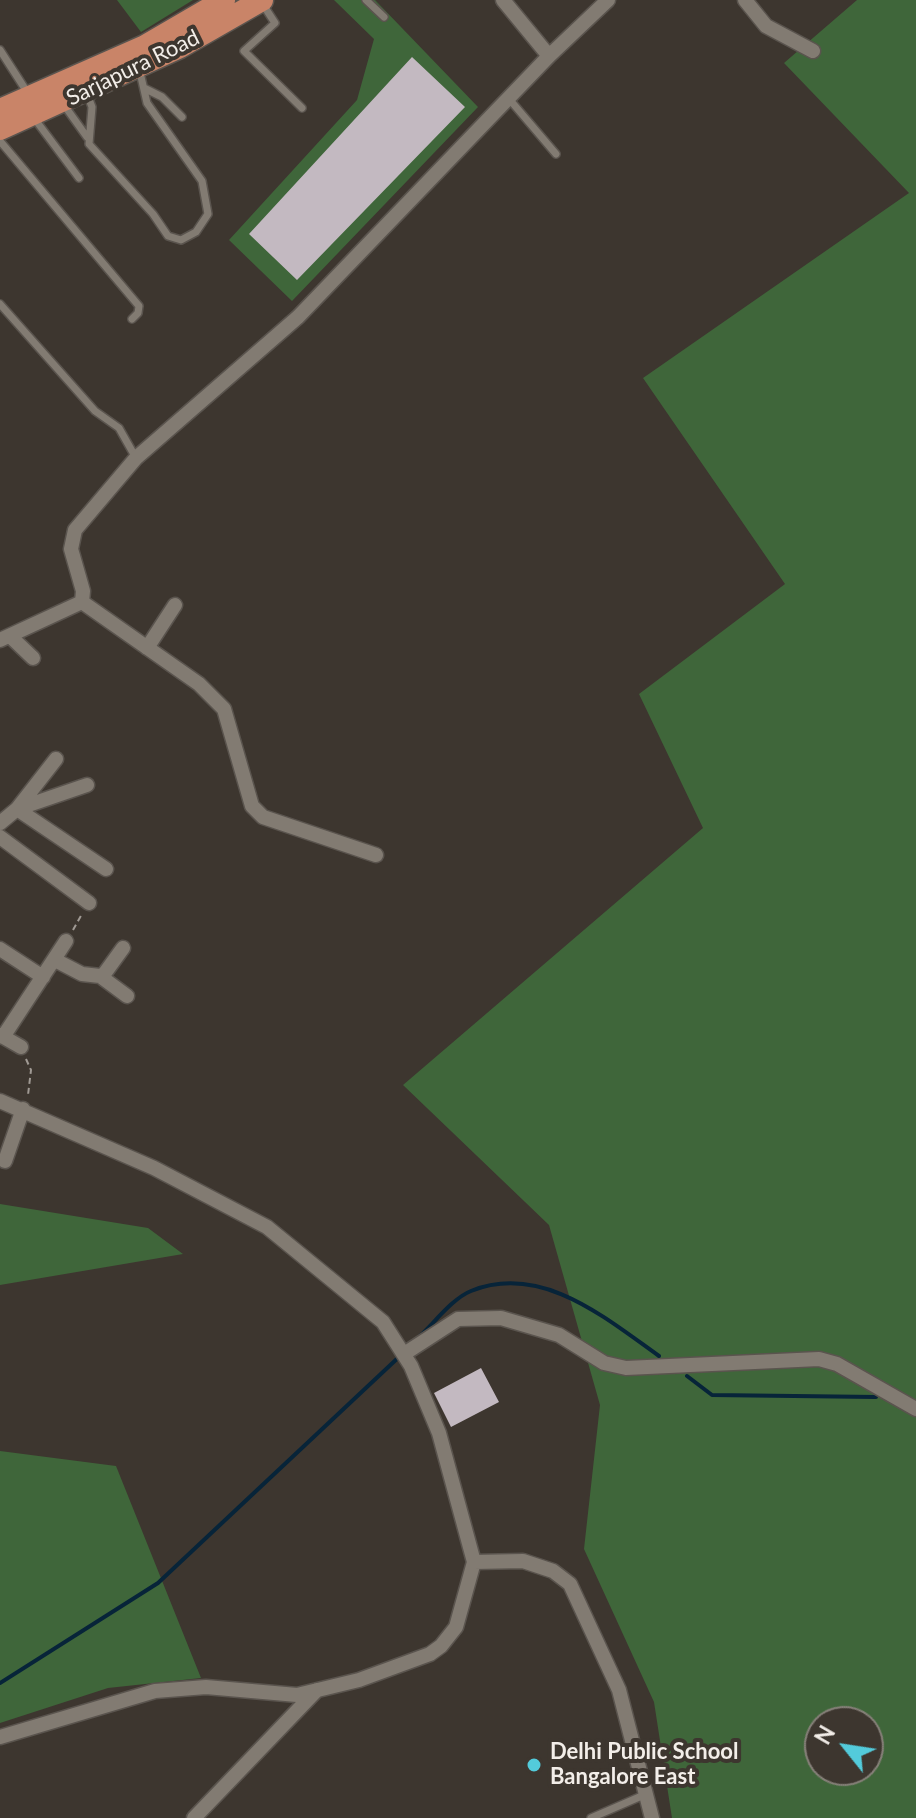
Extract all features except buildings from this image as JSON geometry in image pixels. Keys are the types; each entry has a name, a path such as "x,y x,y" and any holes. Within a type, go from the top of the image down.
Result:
{"main road":[{"name":"Sarjapura Road","path":"0,129 32,107 224,0"},
{"name":"Sarjapura Road","path":"0,110 63,103 86,92 141,78 261,0"}],"street":[{"path":"503,0 549,56"},
{"path":"82,602 83,591 71,549 75,530 136,458 298,317 549,56 608,0"},
{"path":"745,0 766,26 813,51"},
{"path":"33,658 5,638 82,602"},
{"path":"82,602 199,684 224,709 252,806 263,817 376,855"},
{"path":"147,648 175,605"},
{"path":"0,823 17,809 56,759"},
{"path":"17,809 87,785"},
{"path":"17,809 106,869"},
{"path":"0,837 89,903"},
{"path":"21,1047 2,1036 66,941"},
{"path":"102,977 123,948"},
{"path":"0,949 43,977"},
{"path":"55,960 82,974 102,977 127,996"},
{"path":"0,1101 154,1168 267,1227 383,1322 402,1350 441,1438 474,1562 456,1627 441,1646 359,1680 297,1695 206,1687 162,1690 0,1737"},
{"path":"5,1161 23,1109"},
{"path":"402,1350 458,1319 501,1318 559,1335 604,1363 626,1368 819,1359 837,1364 916,1409"},
{"path":"474,1562 523,1561 553,1571 570,1584 619,1690 652,1818"},
{"path":"194,1818 317,1690"}],"lane":[{"path":"261,0 275,23 244,51 302,108"},
{"path":"366,0 384,17"},
{"path":"0,50 32,107 79,178"},
{"path":"141,78 182,117"},
{"path":"63,103 89,144 153,214 168,236 181,240 196,232 208,214 202,181 147,103 141,78"},
{"path":"86,92 92,107 87,137"},
{"path":"510,100 556,154"},
{"path":"0,141 139,306 132,319"},
{"path":"0,304 95,411 123,433 136,458"},
{"path":"591,1818 644,1795"}],"path":[{"path":"66,941 89,903"},
{"path":"21,1047 31,1070 32,1086 23,1109"}],"green space":[{"path":"117,0 193,0 141,32"},
{"path":"334,0 375,0 478,107 292,301 229,240 357,100 374,39"},
{"path":"857,0 916,0 916,1818 672,1818 654,1702 584,1549 600,1405 549,1225 403,1085 703,828 639,694 785,584 643,378 909,193 784,63"},
{"path":"0,1204 148,1228 183,1254 0,1285"},
{"path":"0,1451 116,1466 201,1678 108,1688 0,1723"}],"waterway":[{"path":"420,1336 464,1294 497,1284 522,1284 571,1298 659,1356"},
{"path":"0,1683 158,1583 400,1356"},
{"path":"687,1376 712,1395 876,1397"}],"place":[{"name":"Delhi Public School Bangalore East","path":"534,1765"}]}
